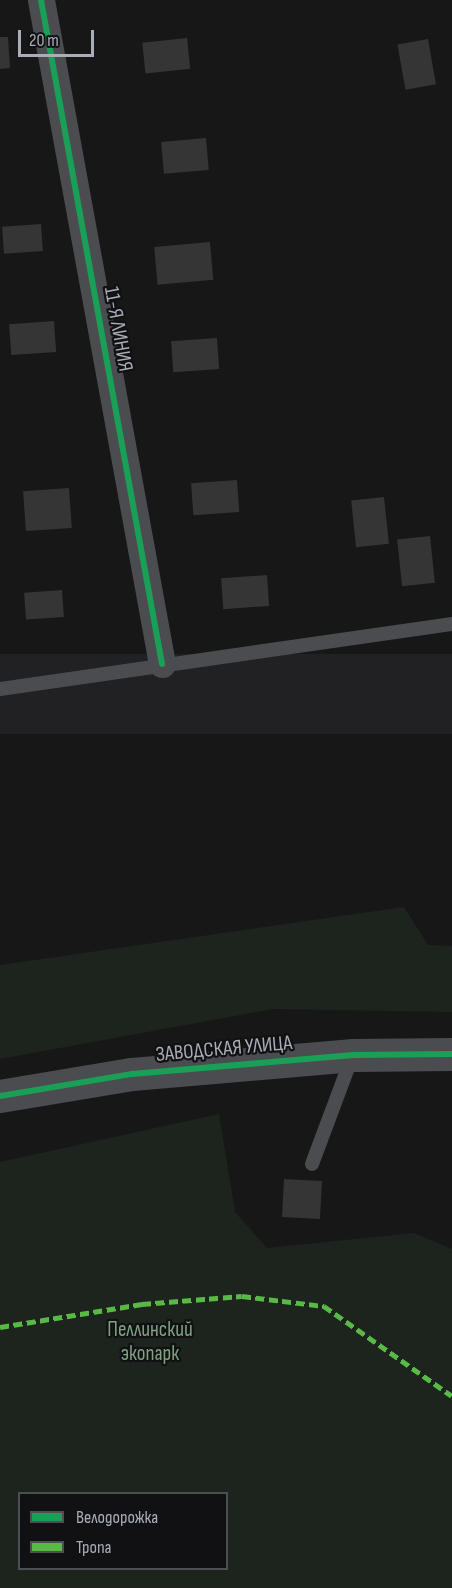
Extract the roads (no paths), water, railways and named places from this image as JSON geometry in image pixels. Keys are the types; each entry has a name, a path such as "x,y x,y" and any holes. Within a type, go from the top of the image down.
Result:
{"street":[{"name":"11-Я ЛИНИЯ","path":"41,0 162,664"},
{"name":"ЗАВОДСКАЯ УЛИЦА","path":"0,1096 132,1074 353,1055 452,1054"}],"lane":[{"path":"0,689 452,624"},
{"path":"312,1164 353,1055"}],"park label":[{"name":"Пеллинский экопарк","path":"150,1342"}]}
